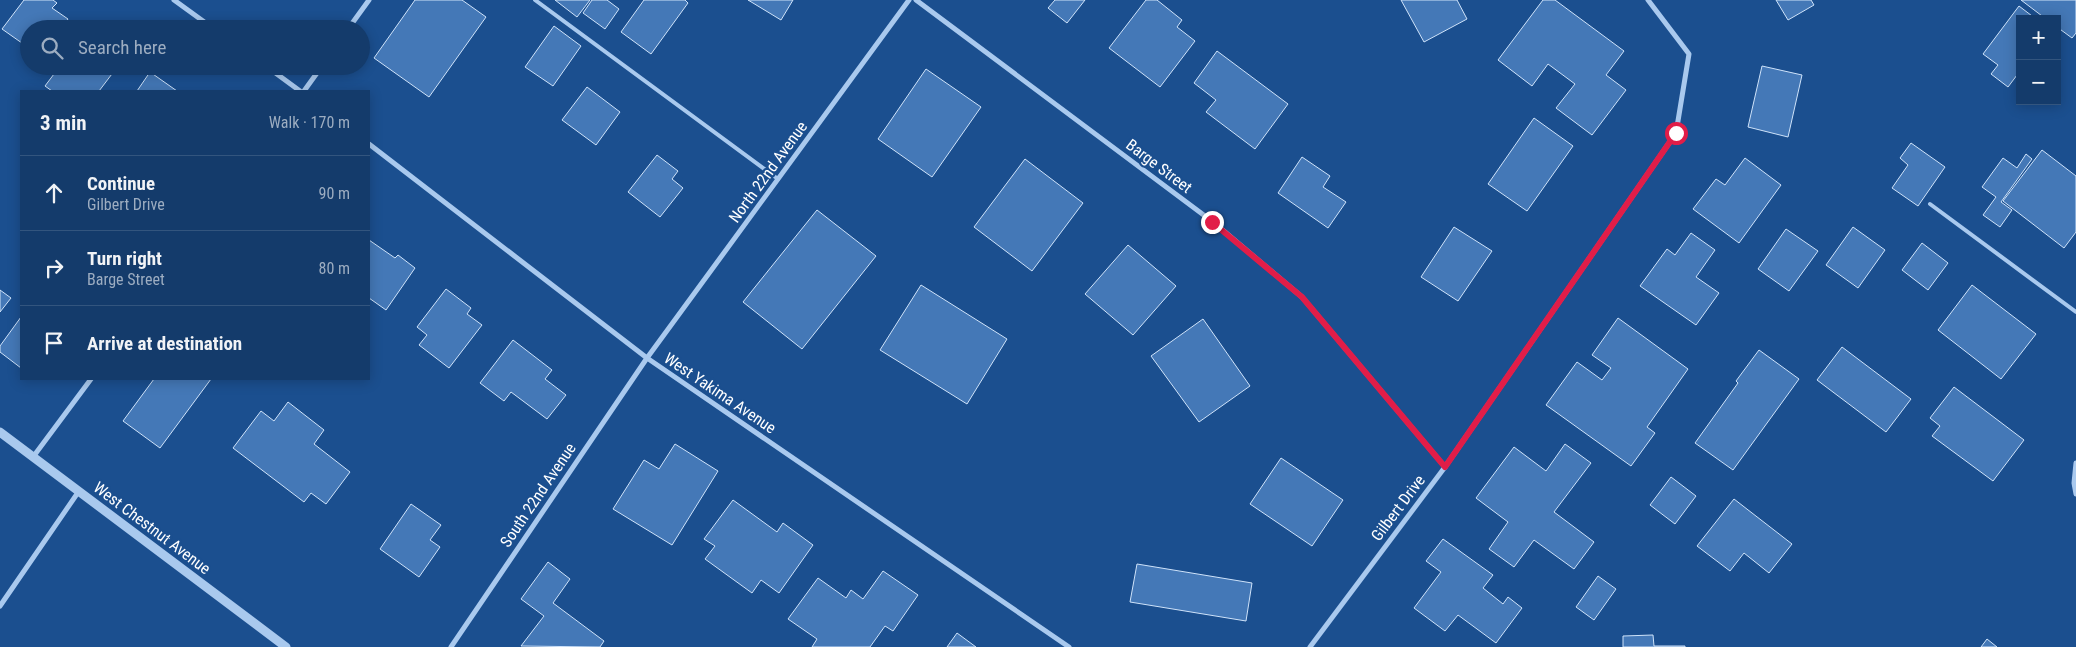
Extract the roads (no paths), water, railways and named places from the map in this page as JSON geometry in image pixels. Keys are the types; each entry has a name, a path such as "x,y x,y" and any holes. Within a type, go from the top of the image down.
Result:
{"street":[{"path":"174,0 202,20"},
{"path":"355,20 369,0"},
{"name":"North 22nd Avenue","path":"647,358 909,0"},
{"name":"Barge Street","path":"916,0 1212,222 1302,297 1445,467"},
{"name":"Gilbert Drive","path":"1310,647 1445,467 1676,133 1689,54 1648,0"},
{"path":"278,75 299,90"},
{"path":"305,90 316,75"},
{"name":"West Yakima Avenue","path":"370,145 647,358 1069,647"},
{"name":"South 22nd Avenue","path":"451,647 647,358"},
{"path":"33,457 90,380"},
{"name":"West Chestnut Avenue","path":"0,432 286,647"},
{"path":"2076,463 2074,483 2076,494"},
{"path":"0,606 79,491"}],"lane":[{"path":"535,0 778,179"},
{"path":"1930,204 2076,312"}]}
